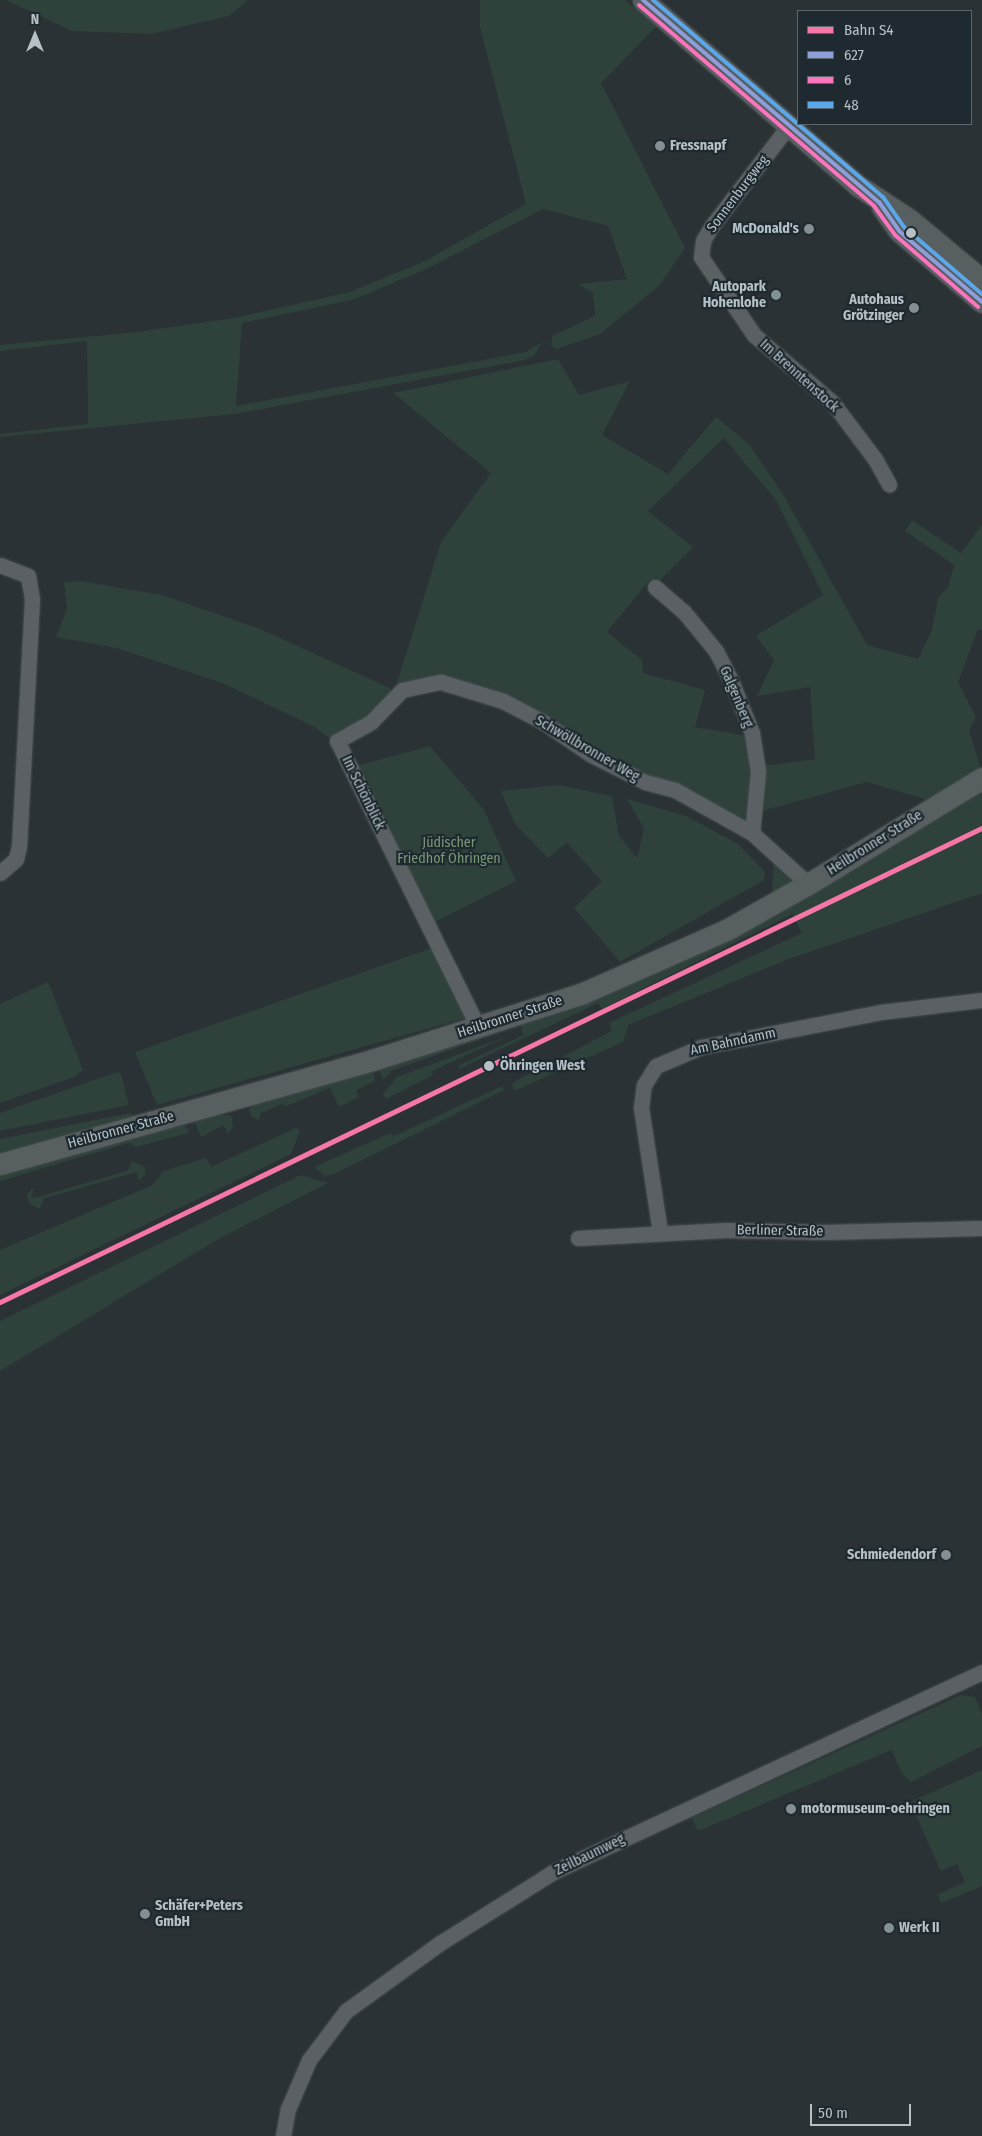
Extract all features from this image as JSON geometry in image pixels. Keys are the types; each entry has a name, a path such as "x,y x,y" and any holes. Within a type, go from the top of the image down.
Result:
{"main road":[{"path":"643,0 879,202 910,220 980,290"},
{"name":"Heilbronner Straße","path":"0,1164 372,1060 583,993 728,929 808,884 982,778"}],"street":[{"name":"Sonnenburgweg","path":"706,269 701,250 711,227 790,124"},
{"name":"Im Brenntenstock","path":"706,269 754,336 832,402 875,459 889,484"},
{"path":"0,565 28,576 31,588 18,846 16,859 5,871"},
{"name":"Galgenberg","path":"655,587 684,612 716,651 730,678 752,733 758,772 752,833"},
{"name":"Schwöllbronner Weg","path":"402,690 441,682 502,701 543,722 598,758 645,782 675,790 752,833 808,884"},
{"name":"Im Schönblick","path":"402,690 371,722 337,741 478,1027"},
{"name":"Am Bahndamm","path":"660,1232 642,1108 644,1085 656,1066 701,1047 881,1012 982,1000"},
{"name":"Berliner Straße","path":"578,1238 660,1232 982,1228"},
{"name":"Zeilbaumweg","path":"283,2136 288,2108 309,2060 346,2011 440,1943 553,1872 982,1672"}],"green space":[{"path":"6,0 248,0 229,16 151,34 72,31"},
{"path":"480,0 625,0 657,26 601,83 685,248 659,286 600,334 557,349 551,346 552,336 595,316 593,293 578,284 627,279 608,226 543,209 424,270 352,300 242,323 236,406 526,352 543,341 535,354 525,360 235,414 0,437 0,434 88,424 87,341 0,351 0,345 137,332 234,318 350,292 423,262 526,204 480,27"},
{"path":"558,359 579,395 630,381 602,435 668,474 716,417 749,444 784,496 867,645 918,659 932,630 938,598 948,587 954,565 905,531 912,520 961,553 982,525 982,631 978,629 958,682 976,717 969,731 981,769 928,800 867,782 758,812 763,766 815,759 810,687 757,696 774,660 756,636 823,595 776,500 724,438 648,511 693,547 656,584 650,580 607,632 642,660 643,673 705,690 695,727 748,736 753,769 744,823 440,678 397,683 441,542 491,473 393,393"},
{"path":"80,581 162,595 260,629 390,688 392,694 367,721 332,740 313,726 222,683 116,648 56,637 67,609 64,582"},
{"name":"Jüdischer Friedhof Öhringen","path":"430,746 484,810 516,881 431,924 356,766"},
{"path":"559,785 612,796 619,836 637,858 644,829 627,799 686,816 738,844 765,872 764,880 620,962 574,908 602,881 567,843 548,858 515,824 501,791"},
{"path":"982,786 982,893 789,959 628,1025 623,1042 514,1091 512,1083 612,1031 609,1023 802,933 792,914 602,1009 598,1003 459,1069 458,1066 523,1035 521,1025 391,1071 383,1080 378,1067 587,998"},
{"path":"774,859 791,876 790,883 772,894"},
{"path":"435,947 469,1017 157,1105 135,1052"},
{"path":"48,982 83,1070 74,1077 0,1103 0,1004"},
{"path":"508,1036 432,1071 433,1075 386,1099 383,1094 397,1077"},
{"path":"373,1071 375,1081 356,1090 359,1097 339,1107 330,1088 287,1106 282,1104 261,1113 259,1120 252,1117 249,1111 254,1103"},
{"path":"117,1072 121,1074 129,1105 0,1131 0,1113"},
{"path":"502,1086 504,1090 334,1174 325,1176 314,1167 391,1133 394,1136"},
{"path":"130,1113 134,1116 0,1155 0,1139"},
{"path":"219,1115 230,1115 232,1118 233,1127 228,1134 224,1125 201,1137 195,1122"},
{"path":"185,1125 189,1133 136,1147 129,1143 0,1181 0,1169 73,1148"},
{"path":"296,1128 300,1130 291,1154 0,1295 0,1250 153,1185 163,1171 206,1158 211,1167"},
{"path":"132,1161 145,1167 145,1175 138,1181 137,1172 45,1198 39,1209 29,1203 27,1194 32,1189 34,1189 31,1196 34,1198 127,1171"},
{"path":"301,1175 328,1183 220,1238 0,1371 0,1321"},
{"path":"961,1695 975,1697 982,1714 982,1746 911,1782 901,1772 892,1750 698,1831 691,1818"},
{"path":"982,1770 982,1886 941,1903 937,1895 965,1882 957,1864 941,1871 910,1802"}],"rail line":[{"name":"S4","path":"0,1302 982,828"}],"transit line":[{"name":"627","path":"643,0 879,202 899,231 982,302"},
{"name":"48","path":"653,0 797,123"},
{"name":"6","path":"639,5 874,206 895,235 978,307"},
{"name":"48","path":"799,125 883,197 904,227 982,294"}],"place":[{"name":"Fressnapf","path":"660,146"},
{"name":"McDonald's","path":"809,229"},
{"name":"Autopark Hohenlohe","path":"776,295"},
{"name":"Autohaus Grötzinger","path":"914,308"},
{"name":"Öhringen West","path":"489,1066"},
{"name":"Schmiedendorf","path":"946,1555"},
{"name":"motormuseum-oehringen","path":"791,1809"},
{"name":"Schäfer+Peters GmbH","path":"145,1914"},
{"name":"Werk II","path":"889,1928"}]}
